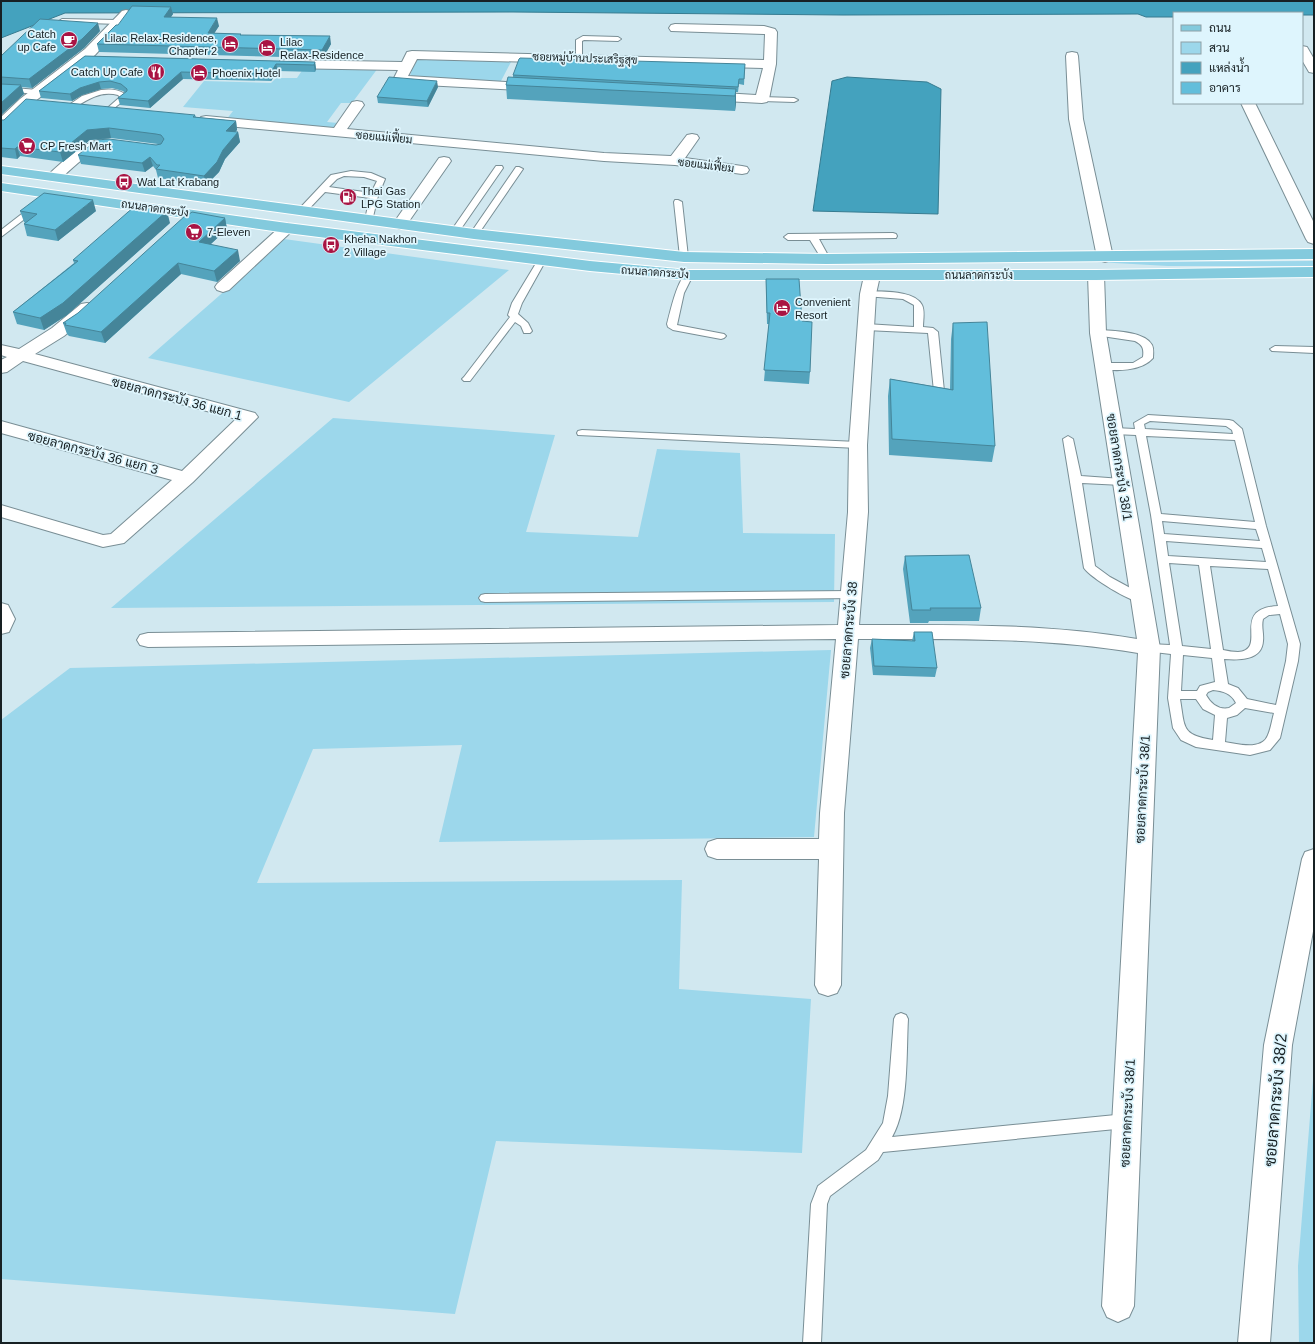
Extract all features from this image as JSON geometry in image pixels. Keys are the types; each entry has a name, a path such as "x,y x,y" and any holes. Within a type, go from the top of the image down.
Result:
{"main road":[{"name":"ถนนลาดกระบัง","path":"1,170 474,234 684,257 826,259 936,257 1100,266 1314,272"},
{"name":"ถนนลาดกระบัง","path":"1,187 192,213 287,228 637,272 870,285 943,275 1314,254"},
{"path":"192,213 211,198"},
{"path":"936,257 943,275"}],"street":[{"path":"1,125 25,102 83,57 122,18"},
{"path":"675,28 768,30 771,32 770,64 762,99 691,95"},
{"path":"1303,52 1314,69"},
{"name":"ซอยหมู่บ้านประเสริฐสุข","path":"406,66 412,55 770,64"},
{"name":"ซอยลาดกระบัง 38/1","path":"1072,56 1076,119 1100,266 1098,333 1149,648 1118,1306"},
{"path":"83,57 99,58"},
{"path":"272,64 406,66 401,78 404,80 551,88"},
{"path":"25,102 123,112"},
{"path":"1248,104 1314,239"},
{"path":"338,132 357,105"},
{"name":"ซอยแม่เฟี้ยม","path":"195,119 604,157 675,161 742,170"},
{"path":"675,161 692,138"},
{"path":"54,177 96,144 119,144"},
{"path":"400,224 444,162"},
{"path":"177,227 192,213"},
{"path":"223,287 287,228"},
{"name":"ซอยลาดกระบัง 38","path":"828,985 832,813 858,512 858,445 870,285"},
{"path":"1,368 74,320 97,299"},
{"path":"1,350 22,355"},
{"name":"ซอยลาดกระบัง 36 แยก 1","path":"22,355 249,417 186,478"},
{"name":"ซอยลาดกระบัง 36 แยก 3","path":"1,427 186,478"},
{"path":"1,511 103,541 117,539 186,478"},
{"path":"1,610 4,616 1,627"},
{"path":"148,640 848,632 991,632 1056,636 1114,642 1149,648"},
{"path":"718,849 831,849"},
{"name":"ซอยลาดกระบัง 38/2","path":"1254,1343 1278,1045 1314,859"}],"lane":[{"path":"51,21 122,18"},
{"path":"578,58 579,40 583,38 618,39"},
{"path":"1,89 38,92"},
{"path":"70,107 98,92 119,93 123,95 124,97 122,100 108,111"},
{"path":"762,99 794,100"},
{"path":"455,231 499,168"},
{"path":"474,234 519,169"},
{"path":"302,211 334,177 340,173 350,172 381,179 374,196 369,219"},
{"path":"322,189 374,196"},
{"path":"1,234 53,194"},
{"path":"678,202 684,257"},
{"path":"788,237 893,236"},
{"path":"812,237 826,259"},
{"path":"467,379 514,317 517,303 542,260"},
{"path":"689,275 680,294 672,324 673,327 721,336"},
{"path":"870,285 914,300 918,305 919,330"},
{"path":"514,317 525,325 527,331"},
{"path":"866,328 930,330 933,332 940,401"},
{"path":"1098,333 1136,337 1143,340 1147,346 1148,358 1144,362 1124,366 1103,366"},
{"path":"1275,349 1314,350"},
{"path":"1114,431 1140,432 1239,437 1261,526 1294,644 1292,661 1274,738 1266,747 1250,750 1196,742 1185,737 1179,728 1174,695 1177,650 1156,518 1140,432"},
{"path":"582,433 858,445"},
{"path":"1068,439 1090,568 1106,580 1141,599"},
{"path":"1076,479 1122,482"},
{"path":"1156,518 1261,526"},
{"path":"1159,537 1267,545"},
{"path":"1162,559 1272,566"},
{"path":"1204,561 1222,686"},
{"path":"485,598 851,595"},
{"path":"1149,648 1238,656 1248,655 1254,652 1258,643 1257,621 1259,615 1264,612 1284,610"},
{"path":"1212,686 1222,686 1232,689 1240,696 1242,703 1239,709 1232,713 1221,713 1211,709 1203,703 1200,695 1204,689 1212,686"},
{"path":"1174,695 1200,695"},
{"path":"1242,703 1280,710"},
{"path":"1218,746 1221,713"},
{"path":"812,1343 819,1204 824,1191 831,1184 856,1169 872,1155 890,1125 896,1096 901,1018"},
{"path":"879,1145 1126,1121"}],"green space":[{"path":"416,57 512,60 501,81 409,79"},
{"path":"305,66 378,68 352,103 341,103 327,122 338,123 334,130 226,120 233,111 183,107 204,81 271,83 276,78 297,78"},
{"path":"284,239 509,270 349,402 148,358"},
{"path":"1314,261 1314,266 1168,266 1097,262"},
{"path":"333,418 555,435 526,532 638,537 657,449 740,453 743,533 835,534 834,602 111,608"},
{"path":"831,650 814,837 439,842 462,745 313,749 257,883 682,880 679,989 811,999 802,1153 496,1141 455,1314 1,1279 1,720 70,668"},
{"path":"1314,1067 1314,1343 1299,1343 1298,1266"}],"water":[{"path":"1,1 1314,1 1314,15 1303,15 1303,12 1173,12 1173,17 1146,17 1138,14 843,15 513,12 65,13 1,38"},
{"path":"847,77 927,82 941,89 938,214 813,211 832,81"}],"building":[{"path":"132,6 171,7 164,17 217,18 208,33 241,34 240,35 330,36 322,50 97,44 116,25 118,25"},
{"path":"40,19 98,23 82,39 29,79 1,77 1,56"},
{"path":"85,56 315,62 314,65 276,64 270,74 181,72 148,101 118,98 127,91 127,89 121,84 110,81 99,82 80,88 70,94 39,91"},
{"path":"520,58 745,64 744,79 739,79 738,87 513,75"},
{"path":"389,77 437,81 427,101 377,97"},
{"path":"508,77 736,89 735,96 506,85"},
{"path":"1,84 21,85 1,103"},
{"path":"26,99 195,115 193,117 236,121 226,131 238,132 223,150 217,162 204,176 156,169 160,165 157,165 150,157 142,163 78,155 97,140 109,139 156,145 161,144 164,139 161,135 156,134 109,128 87,130 60,152 17,147 15,149 1,148 1,120 4,120"},
{"path":"44,193 93,200 55,230 24,224 37,214 20,211"},
{"path":"135,206 167,211 63,303 40,318 13,312 78,261 73,260"},
{"path":"192,212 225,218 199,242 238,250 214,271 178,263 101,332 65,325 66,323 63,323 78,313 186,215"},
{"path":"766,279 799,279 802,321 812,322 810,372 764,370 770,313 767,313"},
{"path":"987,322 995,446 892,439 890,379 953,390 953,323"},
{"path":"969,555 981,608 930,608 931,610 912,610 905,556"},
{"path":"914,632 932,632 937,668 874,666 872,639 915,641"}],"place":[{"name":"Catch up Cafe","path":"69,40"},
{"name":"Lilac Relax-Residence, Chapter 2","path":"230,44"},
{"name":"Lilac Relax-Residence","path":"267,48"},
{"name":"Catch Up Cafe","path":"156,72"},
{"name":"Phoenix Hotel","path":"199,73"},
{"name":"CP Fresh Mart","path":"27,146"},
{"name":"Wat Lat Krabang","path":"124,182"},
{"name":"Thai Gas LPG Station","path":"348,197"},
{"name":"7-Eleven","path":"194,232"},
{"name":"Kheha Nakhon 2 Village","path":"331,245"},
{"name":"Convenient Resort","path":"782,308"}]}
